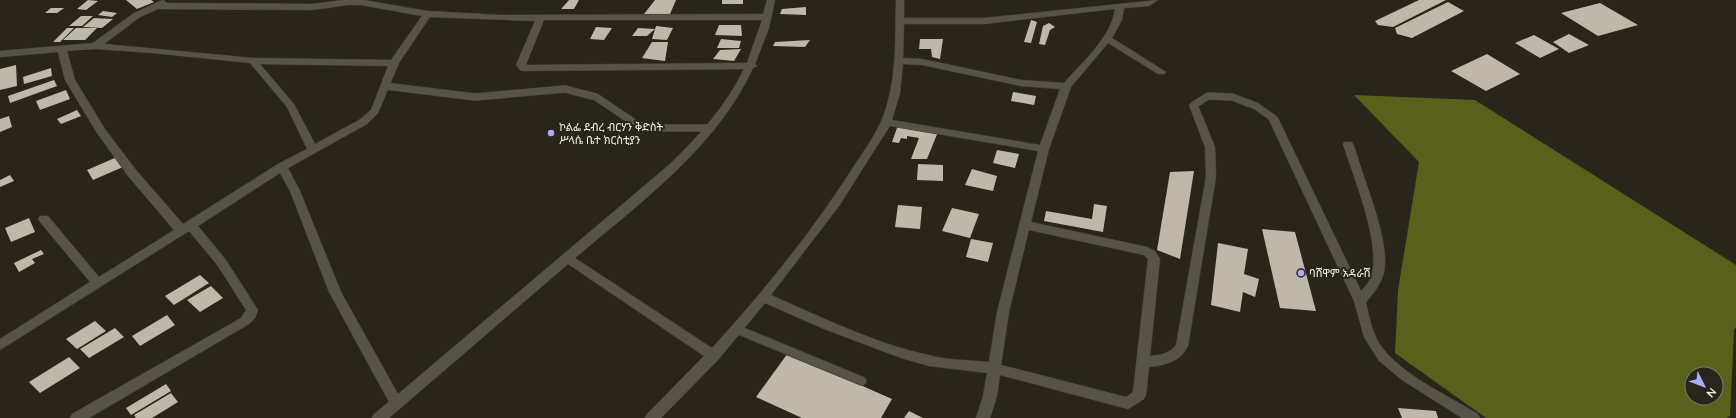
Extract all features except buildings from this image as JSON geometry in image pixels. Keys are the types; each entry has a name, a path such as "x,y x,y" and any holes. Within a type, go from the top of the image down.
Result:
{"street":[{"path":"95,46 127,21 168,0"},
{"path":"379,418 676,166 711,128 752,66 768,17 771,0"},
{"path":"652,418 689,383 764,298 844,192 886,122 896,85 900,61 900,0"},
{"path":"899,21 984,21 1149,3 1154,0"},
{"path":"157,6 312,7 349,1 427,14 540,19 768,17"},
{"path":"983,418 990,396 1003,312 1044,149 1066,86 1107,39 1118,20 1120,6"},
{"path":"0,345 282,167 312,149 354,128 370,117 380,102 394,63 427,14"},
{"path":"540,19 521,65 523,68 752,66"},
{"path":"1107,39 1161,72"},
{"path":"0,54 95,46 153,50 253,61 394,63"},
{"path":"62,49 70,80 101,131 132,173 222,263 252,310 251,315 245,321 77,418"},
{"path":"253,61 291,106 312,149"},
{"path":"900,61 922,62 1021,83 1066,86"},
{"path":"1142,362 1170,358 1178,354 1182,346 1211,177 1210,147 1194,105"},
{"path":"1273,118 1360,301 1366,327 1376,348 1387,362 1473,418"},
{"path":"886,122 1044,149"},
{"path":"1348,144 1371,215 1379,258 1379,272 1371,288 1360,301"},
{"path":"282,167 295,191 335,292 396,403"},
{"path":"44,219 97,283"},
{"path":"764,298 828,326 901,353 929,361 994,368 1128,404 1139,395 1154,259 1147,251 1024,225"},
{"path":"567,258 714,356"}],"lane":[{"path":"386,86 474,97 566,90 596,97 636,124 647,128 711,128"},
{"path":"1194,105 1208,96 1232,97 1256,106 1273,118"},
{"path":"736,329 862,381"}],"green space":[{"path":"1354,95 1475,100 1736,265 1736,327 1734,330 1730,416 1727,418 1486,418 1395,353 1398,290 1419,162"}],"place":[{"name":"ኮልፌ ደብረ ብርሃን ቅድስት ሥላሴ ቤተ ክርስቲያን","path":"551,133"},
{"name":"ባሸዋም አዳራሽ","path":"1301,273"}]}
